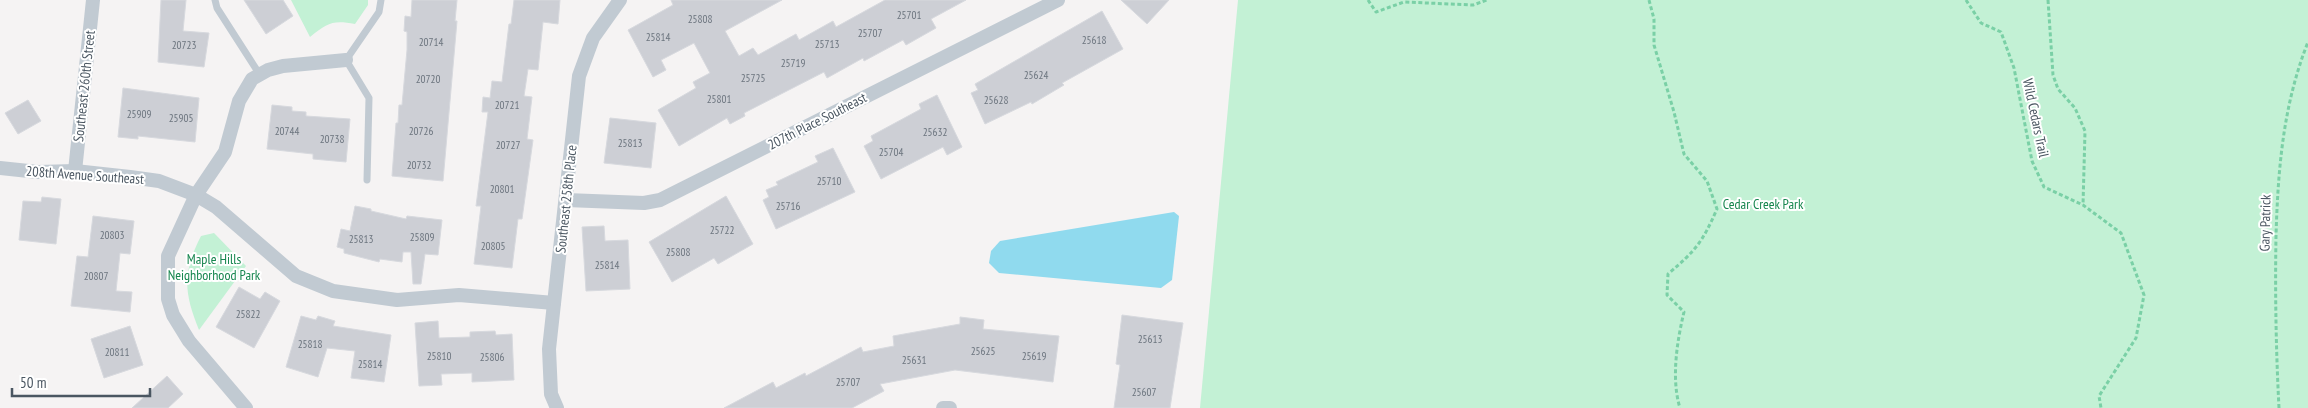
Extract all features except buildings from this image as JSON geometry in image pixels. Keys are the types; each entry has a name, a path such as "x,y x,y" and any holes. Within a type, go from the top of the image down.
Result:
{"street":[{"name":"Southeast 260th Street","path":"75,171 93,0"},
{"name":"Southeast 258th Place","path":"557,408 550,394 548,349 579,76 594,38 620,0"},
{"name":"207th Place Southeast","path":"566,200 644,204 660,200 1058,0"},
{"path":"246,408 189,341 173,315 168,299 168,256 196,195 225,152 239,101 252,79 283,66 346,60"},
{"name":"208th Avenue Southeast","path":"0,168 38,172 75,171 159,181 196,195 216,207 296,276 333,291 397,300 459,295 554,303"},
{"path":"943,408 950,408"}],"lane":[{"path":"215,0 217,8 260,75"},
{"path":"367,180 369,98 346,60 379,12 381,0"}],"path":[{"path":"1368,1 1376,12 1404,2 1473,5 1487,0"},
{"path":"1649,0 1654,19 1654,45 1674,112 1684,154 1706,181 1717,209 1694,252 1668,274 1667,295 1684,312 1679,332 1677,357 1676,395 1680,408"},
{"name":"Wild Cedars Trail","path":"1966,0 1981,22 2001,32 2014,68 2032,161 2044,187 2083,205 2121,233 2144,295 2136,338 2099,396 2101,408"},
{"path":"2048,0 2053,75 2058,89 2075,108 2085,131 2083,205"},
{"name":"Gary Patrick","path":"2280,408 2274,312 2278,172 2283,130 2301,60 2308,42"}],"green space":[{"path":"291,0 368,0 368,5 355,24 341,22 331,24 321,28 310,37"},
{"name":"Cedar Creek Park","path":"1238,0 2308,0 2308,408 1200,408"},
{"name":"Maple Hills Neighborhood Park","path":"214,233 246,266 199,330 190,305 187,283 188,272 201,236"}],"water":[{"path":"1174,212 1179,216 1172,280 1161,288 999,273 989,263 991,251 1000,241"}]}
